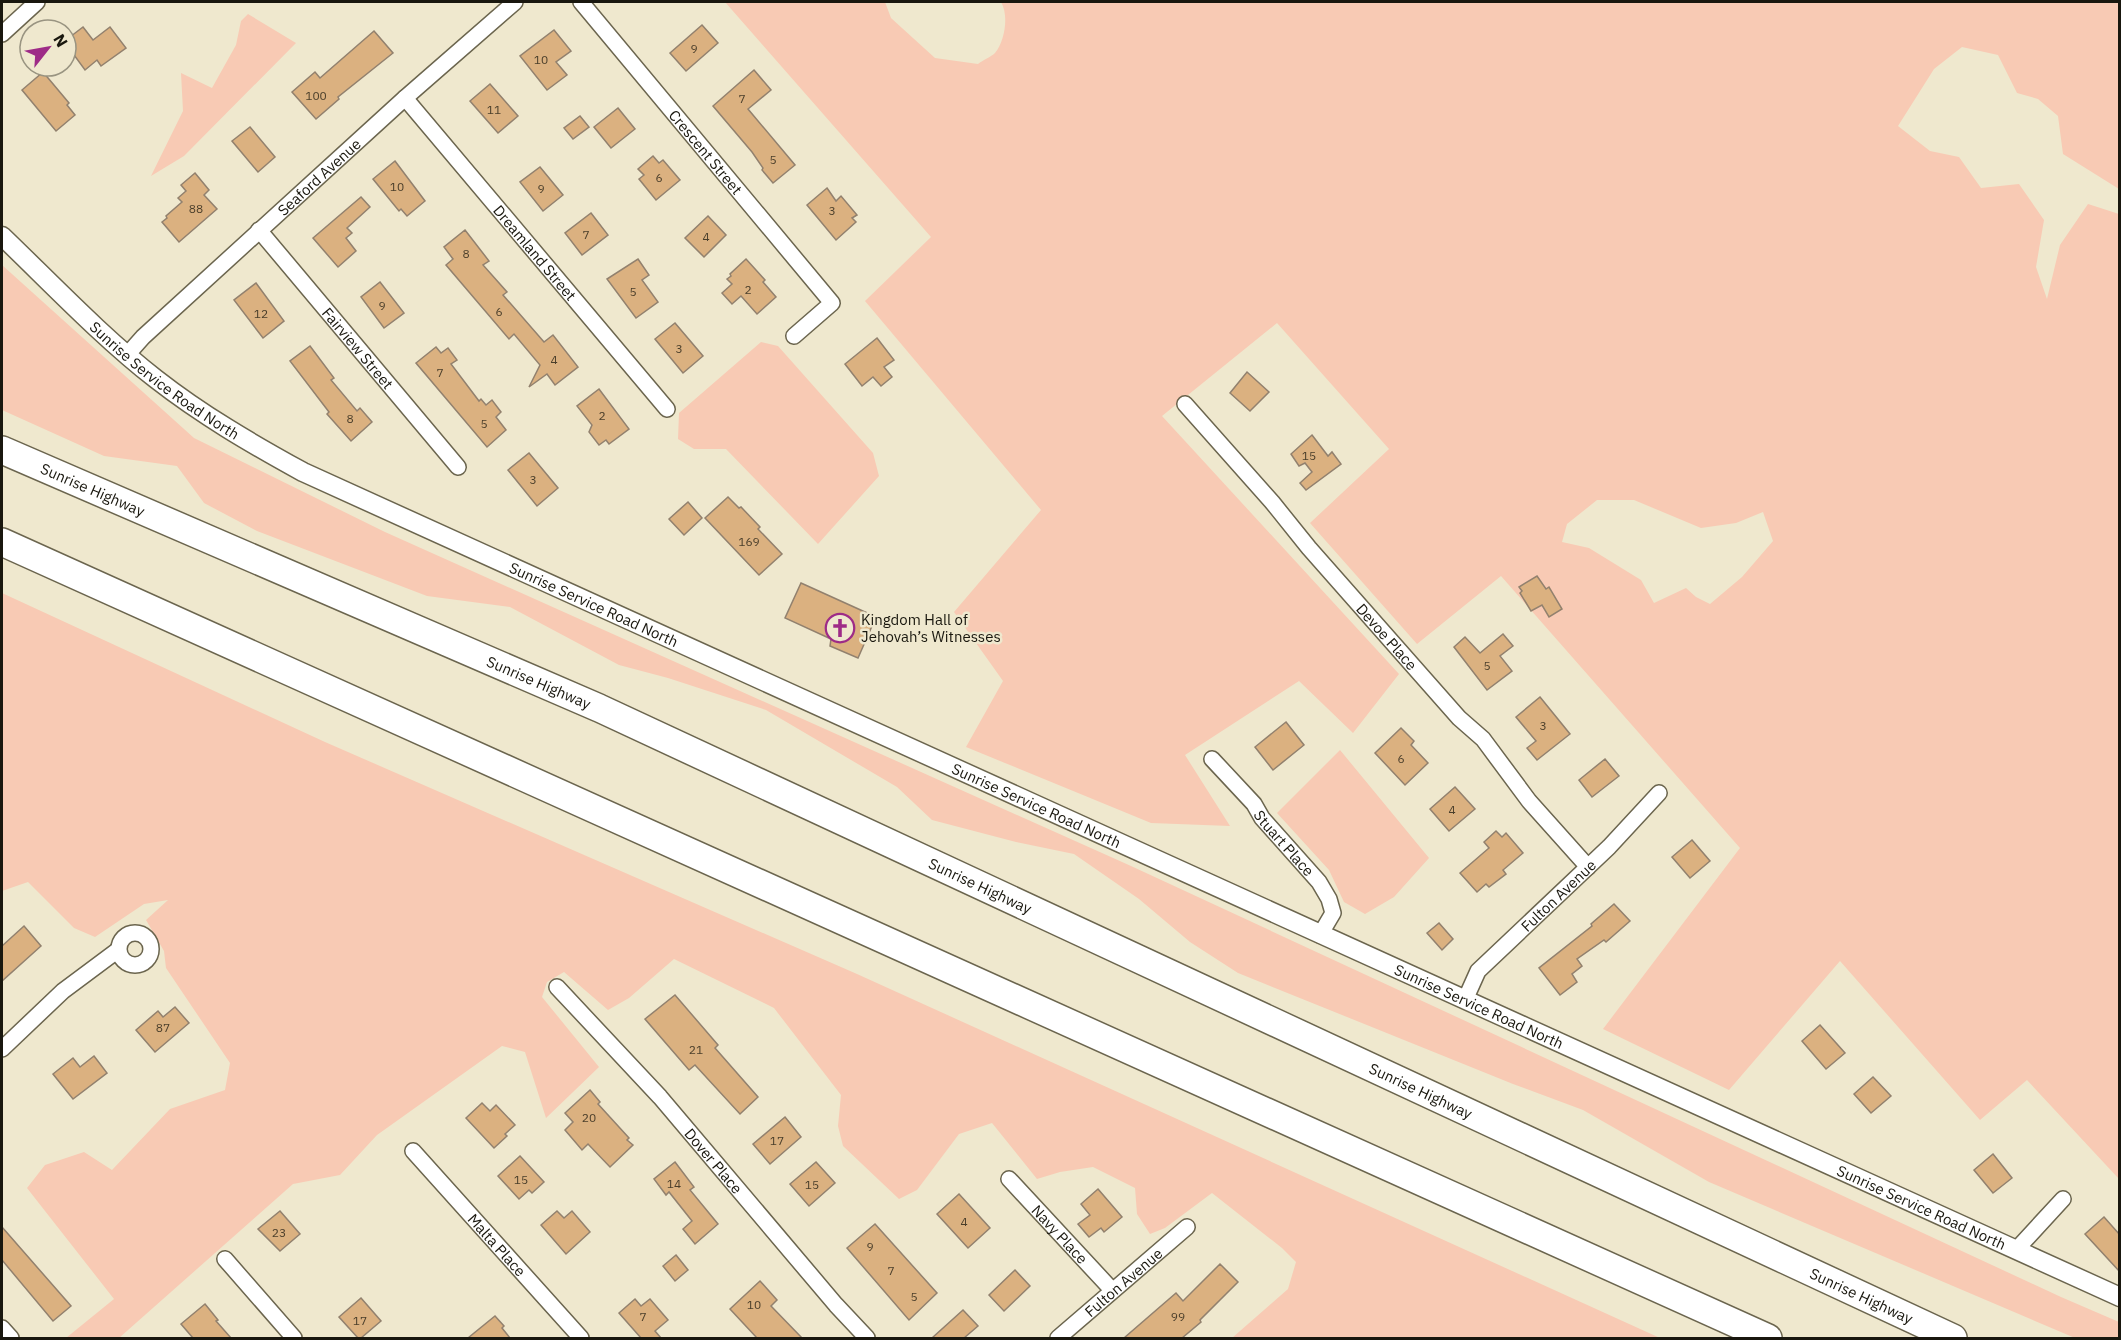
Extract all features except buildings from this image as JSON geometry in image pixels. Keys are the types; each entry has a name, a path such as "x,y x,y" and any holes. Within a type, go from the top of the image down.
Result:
{"highway":[{"name":"Sunrise Highway","path":"2,450 599,708 1953,1338"},
{"path":"2,542 1768,1338"}],"street":[{"path":"2,34 37,2"},
{"name":"Seaford Avenue","path":"127,355 143,337 259,230 515,2"},
{"name":"Crescent Street","path":"581,2 832,303 794,336"},
{"name":"Dreamland Street","path":"405,98 667,409"},
{"name":"Fairview Street","path":"259,230 458,467"},
{"name":"Sunrise Service Road North","path":"2,236 155,379 214,421 303,472 2120,1297"},
{"name":"Devoe Place","path":"1185,404 1459,718 1483,739 1529,801 1588,867"},
{"name":"Stuart Place","path":"1212,759 1254,804 1262,818 1319,882 1329,899 1333,913 1320,934"},
{"name":"Fulton Avenue","path":"1465,1000 1478,971 1609,847 1659,793"},
{"path":"2,1049 63,991 118,950"},
{"name":"Dover Place","path":"557,987 660,1097 836,1305 867,1338"},
{"name":"Malta Place","path":"413,1151 581,1338"},
{"name":"Navy Place","path":"1009,1179 1112,1290"},
{"path":"2016,1250 2063,1199"},
{"name":"Fulton Avenue","path":"1058,1338 1187,1227"},
{"path":"225,1259 294,1338"},
{"path":"2,1328 11,1338"}],"shaded area":[{"path":"725,2 885,2 891,18 935,58 978,64 995,53 1001,42 1005,28 1005,14 1001,2 2119,2 2119,189 2063,154 2058,116 2038,99 2017,93 1998,55 1962,47 1934,69 1898,126 1930,151 1959,157 1981,188 2019,184 2044,220 2036,267 2047,299 2060,245 2088,204 2119,214 2119,1179 2027,1080 1980,1120 1840,961 1729,1090 1603,1029 1740,848 1501,576 1417,644 1310,523 1389,449 1277,323 1162,416 1399,674 1353,733 1299,681 1185,755 1230,826 1151,823 966,747 1003,681 954,612 1041,510 865,301 931,237","holes":["1597,500 1634,500 1701,528 1736,523 1763,512 1773,541 1742,577 1710,604 1696,597 1686,588 1654,603 1641,580 1589,548 1562,542 1567,524"]},
{"path":"248,14 296,43 184,156 151,176 183,111 181,73 212,88 236,45 241,21"},
{"path":"2,265 194,438 385,532 1131,866 2119,1322 2119,1338 2075,1338 1709,1182 1583,1110 1238,973 1190,942 1139,899 1074,854 1016,842 932,820 897,787 766,710 668,678 619,665 510,607 427,596 257,531 204,503 177,466 104,456 2,410"},
{"path":"761,342 778,346 873,453 879,476 818,544 726,449 694,449 678,439 679,413"},
{"path":"2,593 325,742 857,974 1660,1338 1232,1338 1288,1289 1296,1262 1282,1248 1212,1193 1165,1228 1150,1234 1137,1214 1135,1188 1093,1167 1060,1172 1037,1179 992,1123 959,1134 917,1190 899,1199 843,1146 838,1126 841,1095 774,1008 674,959 629,998 608,1010 564,972 547,982 542,997 599,1067 546,1118 525,1052 502,1046 377,1135 340,1175 293,1184 119,1338 66,1338 114,1299 27,1188 45,1165 84,1152 112,1170 170,1109 225,1090 230,1063 166,968 164,951 146,920 168,900 144,904 95,937 74,928 28,882 2,891"},
{"path":"1340,750 1429,858 1394,897 1365,914 1344,902 1329,870 1277,813"}],"place":[{"name":"Kingdom Hall of Jehovah’s Witnesses","path":"840,628"}]}
